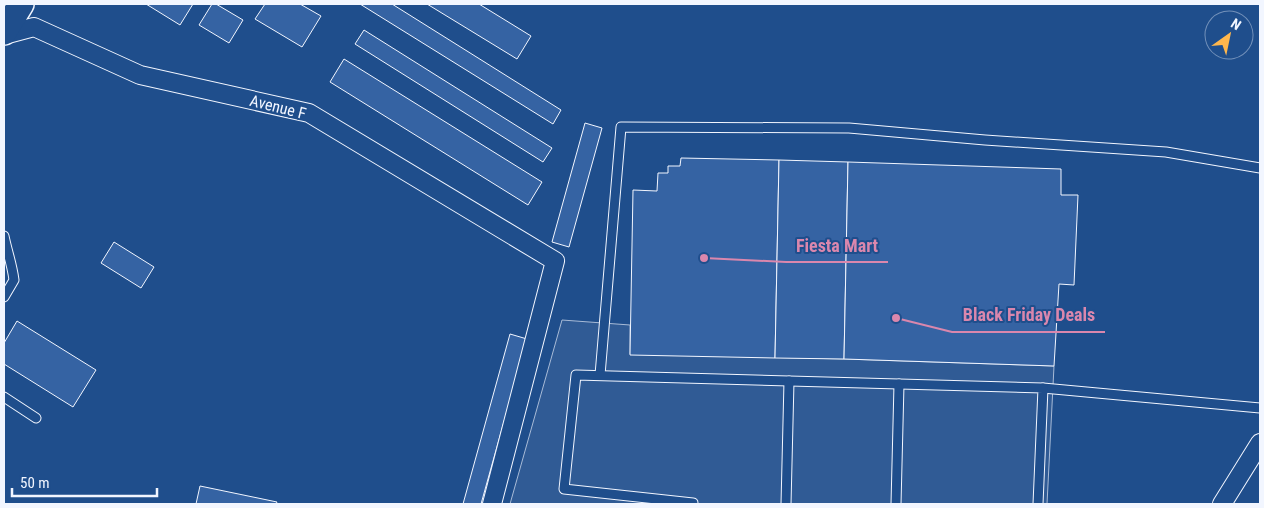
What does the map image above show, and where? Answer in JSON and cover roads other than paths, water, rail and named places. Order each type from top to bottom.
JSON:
[{"type":"street","points":[[4,34],[21,4]]},
{"type":"street","name":"Avenue F","points":[[4,34],[34,27],[140,74],[309,113],[555,261],[492,504]]},
{"type":"street","points":[[1222,504],[1260,443]]},
{"type":"lane","points":[[600,375],[620,127],[849,128],[985,140],[1166,152],[1260,168]]},
{"type":"lane","points":[[4,236],[14,280],[4,297]]},
{"type":"lane","points":[[693,504],[564,489],[576,375],[1043,388],[1260,408]]},
{"type":"lane","points":[[786,504],[789,381]]},
{"type":"lane","points":[[896,504],[898,384]]},
{"type":"lane","points":[[1038,504],[1043,388]]},
{"type":"lane","points":[[4,396],[36,418]]},
{"type":"place","name":"Fiesta Mart","points":[[704,258]]},
{"type":"place","name":"Black Friday Deals","points":[[896,318]]}]
